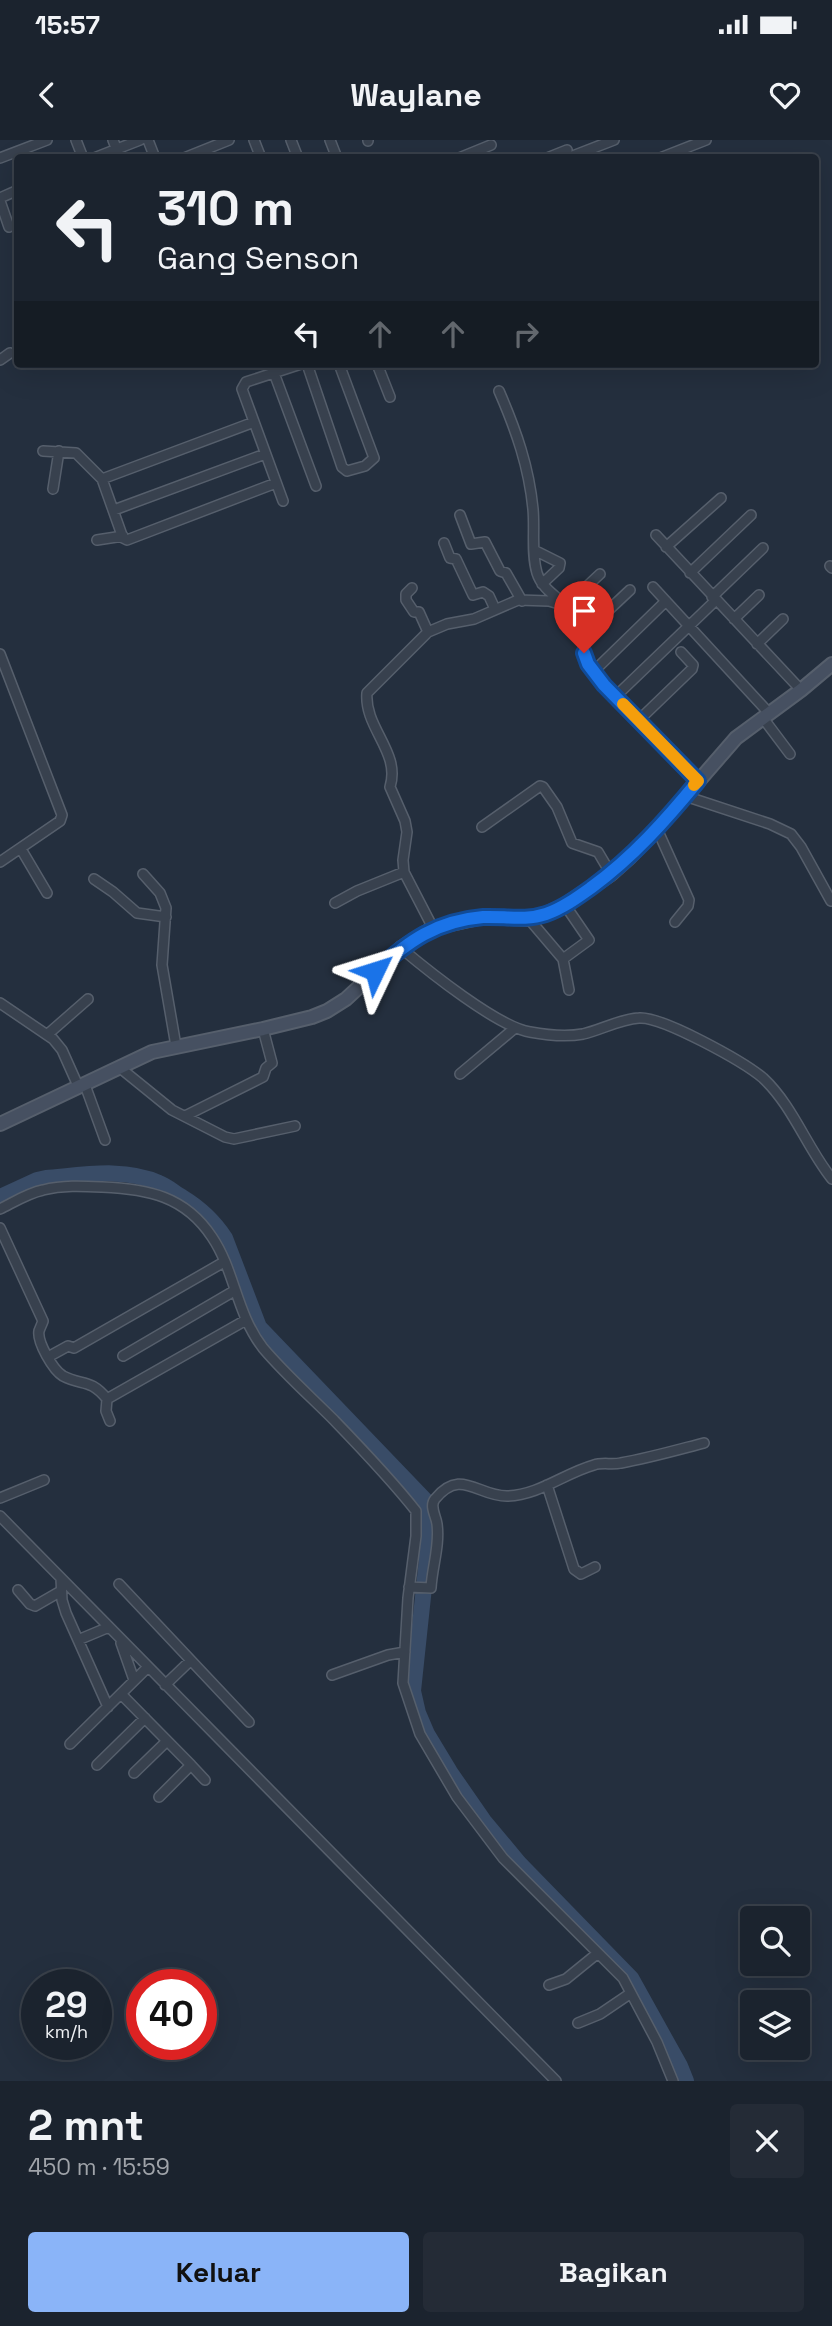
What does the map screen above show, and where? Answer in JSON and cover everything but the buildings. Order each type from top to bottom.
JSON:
[{"type":"street","points":[[0,158],[47,140]]},
{"type":"street","points":[[116,149],[140,140]]},
{"type":"street","points":[[199,154],[229,140]]},
{"type":"street","points":[[572,154],[614,140]]},
{"type":"street","points":[[668,154],[692,142],[706,140]]},
{"type":"street","points":[[468,154],[493,142]]},
{"type":"street","points":[[0,200],[9,227]]},
{"type":"street","points":[[0,360],[10,353]]},
{"type":"street","points":[[283,501],[243,387],[246,382],[289,368]]},
{"type":"street","points":[[308,368],[342,467],[347,471],[365,466],[374,458],[340,368]]},
{"type":"street","points":[[379,368],[390,397]]},
{"type":"street","points":[[274,373],[316,486]]},
{"type":"street","points":[[499,391],[519,437],[526,464],[533,511],[537,573],[542,584],[576,617],[584,653],[593,672],[698,781]]},
{"type":"street","points":[[102,479],[254,422]]},
{"type":"street","points":[[43,451],[76,453],[102,479],[122,536],[129,540],[276,483]]},
{"type":"street","points":[[52,489],[59,451]]},
{"type":"street","points":[[114,510],[265,454]]},
{"type":"street","points":[[666,547],[721,498]]},
{"type":"street","points":[[460,515],[471,544],[485,542],[500,571],[506,573],[522,601]]},
{"type":"street","points":[[690,573],[751,515]]},
{"type":"street","points":[[656,535],[801,690]]},
{"type":"street","points":[[97,540],[122,536]]},
{"type":"street","points":[[443,543],[450,558],[456,559],[460,564],[473,595],[483,592],[489,596],[495,609]]},
{"type":"street","points":[[616,696],[689,626],[762,548]]},
{"type":"street","points":[[534,550],[560,563],[559,568],[542,584]]},
{"type":"street","points":[[566,606],[600,574]]},
{"type":"street","points":[[653,587],[766,715],[790,754]]},
{"type":"street","points":[[412,588],[406,594],[405,600],[414,612],[419,612],[428,632]]},
{"type":"street","points":[[582,635],[630,590]]},
{"type":"street","points":[[734,619],[759,595]]},
{"type":"street","points":[[433,928],[404,872],[407,832],[405,821],[390,787],[394,775],[387,752],[369,716],[366,705],[368,693],[428,632],[447,624],[474,618],[518,600],[549,601],[566,606]]},
{"type":"street","points":[[593,672],[666,601]]},
{"type":"street","points":[[757,644],[783,619]]},
{"type":"street","points":[[639,720],[692,669],[693,665],[681,652]]},
{"type":"street","points":[[0,654],[62,815],[60,821],[0,862]]},
{"type":"street","points":[[0,1124],[152,1052],[263,1029],[327,1011],[346,999],[401,948],[433,928],[483,917],[529,919],[548,914],[565,905],[611,874],[657,829],[736,738],[832,664]]},
{"type":"street","points":[[482,827],[540,786],[543,787],[557,807],[572,843],[597,852],[611,874]]},
{"type":"street","points":[[685,796],[770,824],[791,834],[831,901]]},
{"type":"street","points":[[657,829],[689,900],[688,906],[675,922]]},
{"type":"street","points":[[21,849],[47,893]]},
{"type":"street","points":[[335,903],[404,872]]},
{"type":"street","points":[[143,874],[164,899],[166,917],[162,965],[176,1046]]},
{"type":"street","points":[[94,879],[137,913],[166,917]]},
{"type":"street","points":[[563,960],[589,940],[565,905]]},
{"type":"street","points":[[529,919],[563,960],[569,990]]},
{"type":"street","points":[[401,948],[466,997],[515,1028],[529,1032],[581,1035],[638,1018],[652,1019],[721,1053],[762,1078],[794,1118],[832,1179]]},
{"type":"street","points":[[48,1034],[88,999]]},
{"type":"street","points":[[0,1003],[48,1034],[62,1050],[105,1140]]},
{"type":"street","points":[[460,1074],[515,1028]]},
{"type":"street","points":[[185,1116],[263,1077],[266,1068],[272,1063],[263,1029]]},
{"type":"street","points":[[119,1067],[156,1099],[214,1133],[234,1139],[295,1126]]},
{"type":"street","points":[[0,1209],[26,1196],[60,1187],[144,1190],[164,1196],[193,1214],[212,1237],[253,1333],[276,1362],[335,1421],[416,1511],[413,1587],[403,1683],[420,1734],[440,1773],[503,1858],[623,1978],[657,2042],[673,2081]]},
{"type":"street","points":[[0,1228],[43,1321],[39,1333],[48,1357],[59,1373],[98,1387],[107,1399],[106,1410],[110,1421]]},
{"type":"street","points":[[48,1357],[68,1346],[74,1348],[224,1262]]},
{"type":"street","points":[[123,1356],[234,1291]]},
{"type":"street","points":[[107,1399],[246,1320]]},
{"type":"street","points":[[413,1587],[430,1589],[437,1547],[433,1501],[457,1484],[463,1483],[490,1493],[509,1496],[547,1485],[596,1464],[618,1464],[704,1443]]},
{"type":"street","points":[[0,1498],[44,1480]]},
{"type":"street","points":[[547,1485],[574,1569],[582,1574],[595,1567]]},
{"type":"street","points":[[0,1516],[556,2081]]},
{"type":"street","points":[[61,1578],[66,1613],[108,1707]]},
{"type":"street","points":[[120,1584],[249,1722]]},
{"type":"street","points":[[18,1590],[35,1606],[61,1591]]},
{"type":"street","points":[[78,1640],[109,1627]]},
{"type":"street","points":[[119,1638],[134,1681]]},
{"type":"street","points":[[332,1675],[388,1655],[405,1652]]},
{"type":"street","points":[[165,1685],[190,1661]]},
{"type":"street","points":[[69,1744],[148,1667]]},
{"type":"street","points":[[121,1694],[205,1780]]},
{"type":"street","points":[[97,1765],[145,1718]]},
{"type":"street","points":[[134,1773],[167,1741]]},
{"type":"street","points":[[159,1797],[191,1765]]},
{"type":"street","points":[[549,1985],[566,1979],[598,1953]]},
{"type":"street","points":[[578,2022],[600,2014],[631,1993]]},
{"type":"waterway","points":[[0,1197],[46,1178],[103,1173],[132,1175],[162,1184],[189,1201],[221,1232],[259,1327],[426,1501],[427,1559],[413,1691],[427,1734],[484,1821],[519,1863],[631,1978],[686,2081]]},
{"type":"slow traffic","points":[[623,704],[698,781],[694,785]]},
{"type":"route","points":[[375,971],[401,948],[433,928],[483,917],[529,919],[548,914],[565,905],[611,874],[630,857],[698,781],[604,685],[593,672],[584,653]]}]
